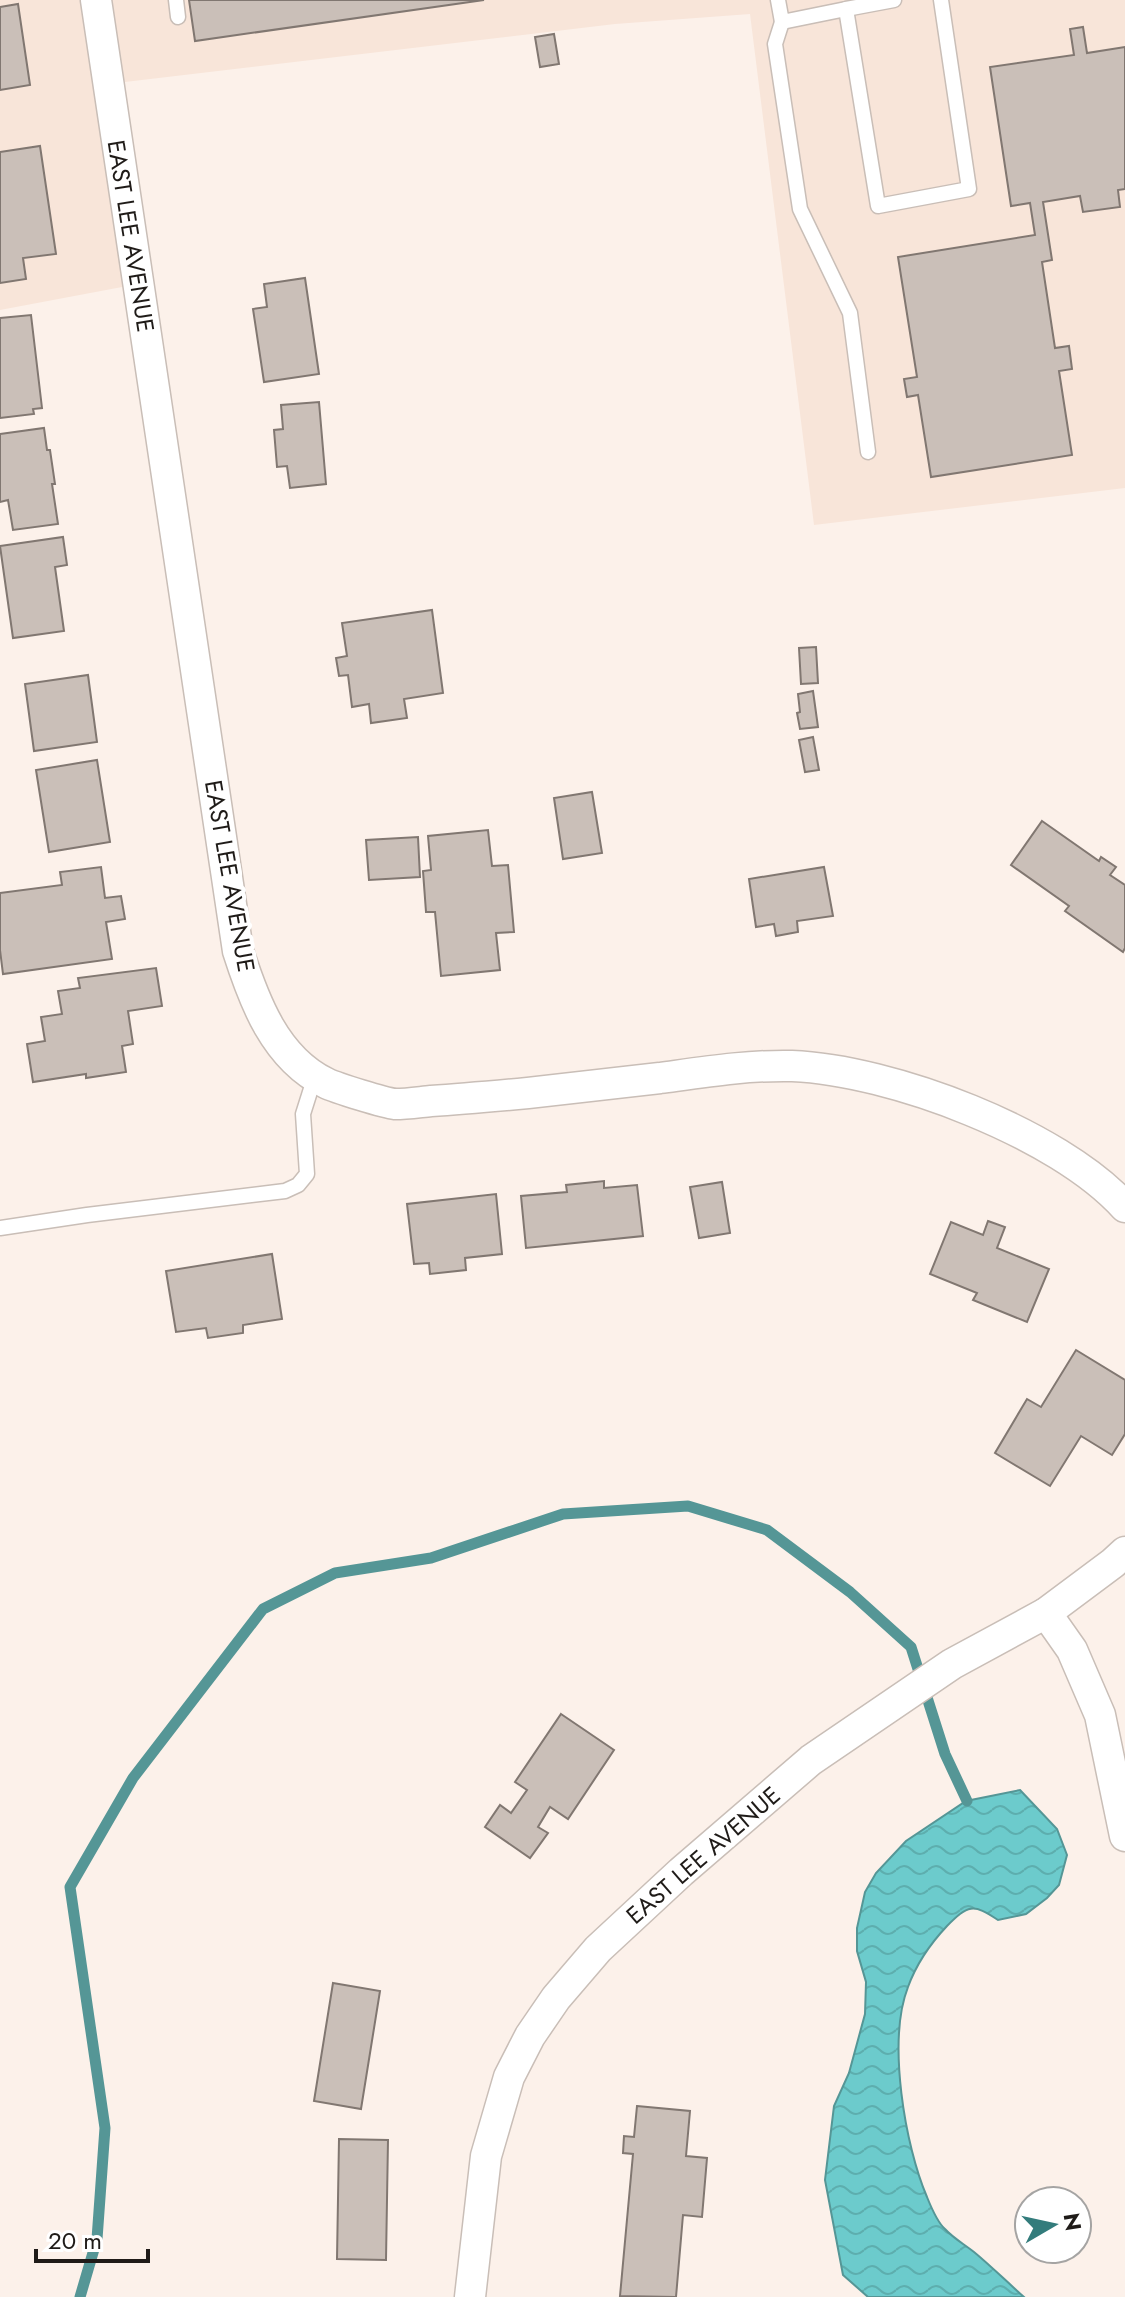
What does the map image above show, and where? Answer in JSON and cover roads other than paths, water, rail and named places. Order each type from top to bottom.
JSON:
[{"type":"street","name":"EAST LEE AVENUE","points":[[96,0],[238,951],[251,993],[269,1030],[298,1063],[326,1083],[393,1104],[480,1098],[743,1067],[795,1066],[869,1077],[997,1121],[1042,1144],[1089,1175],[1125,1207]]},
{"type":"street","name":"EAST LEE AVENUE","points":[[470,2297],[486,2156],[509,2077],[530,2036],[556,1998],[598,1949],[681,1872],[811,1760],[952,1664],[1046,1613],[1125,1552]]},
{"type":"street","points":[[1046,1613],[1072,1650],[1100,1715],[1125,1836]]},
{"type":"lane","points":[[176,0],[178,17]]},
{"type":"lane","points":[[778,0],[782,22],[775,44],[800,209],[850,313],[868,452]]},
{"type":"lane","points":[[782,22],[894,0]]},
{"type":"lane","points":[[846,9],[878,206],[969,189],[941,0]]},
{"type":"lane","points":[[0,1228],[285,1191],[298,1185],[307,1174],[303,1114],[315,1076]]},
{"type":"water","points":[[1020,1790],[1057,1829],[1067,1855],[1059,1885],[1026,1914],[998,1920],[976,1909],[966,1910],[941,1933],[908,1987],[902,2009],[899,2064],[912,2150],[934,2214],[948,2232],[1024,2297],[868,2297],[843,2275],[825,2180],[834,2106],[849,2073],[865,2014],[866,1982],[857,1951],[857,1928],[865,1892],[876,1873],[906,1841],[966,1801]]},
{"type":"waterway","points":[[80,2297],[97,2239],[105,2128],[70,1887],[133,1778],[263,1609],[335,1573],[431,1558],[563,1514],[688,1506],[767,1530],[850,1592],[911,1647],[945,1754],[967,1801]]}]
